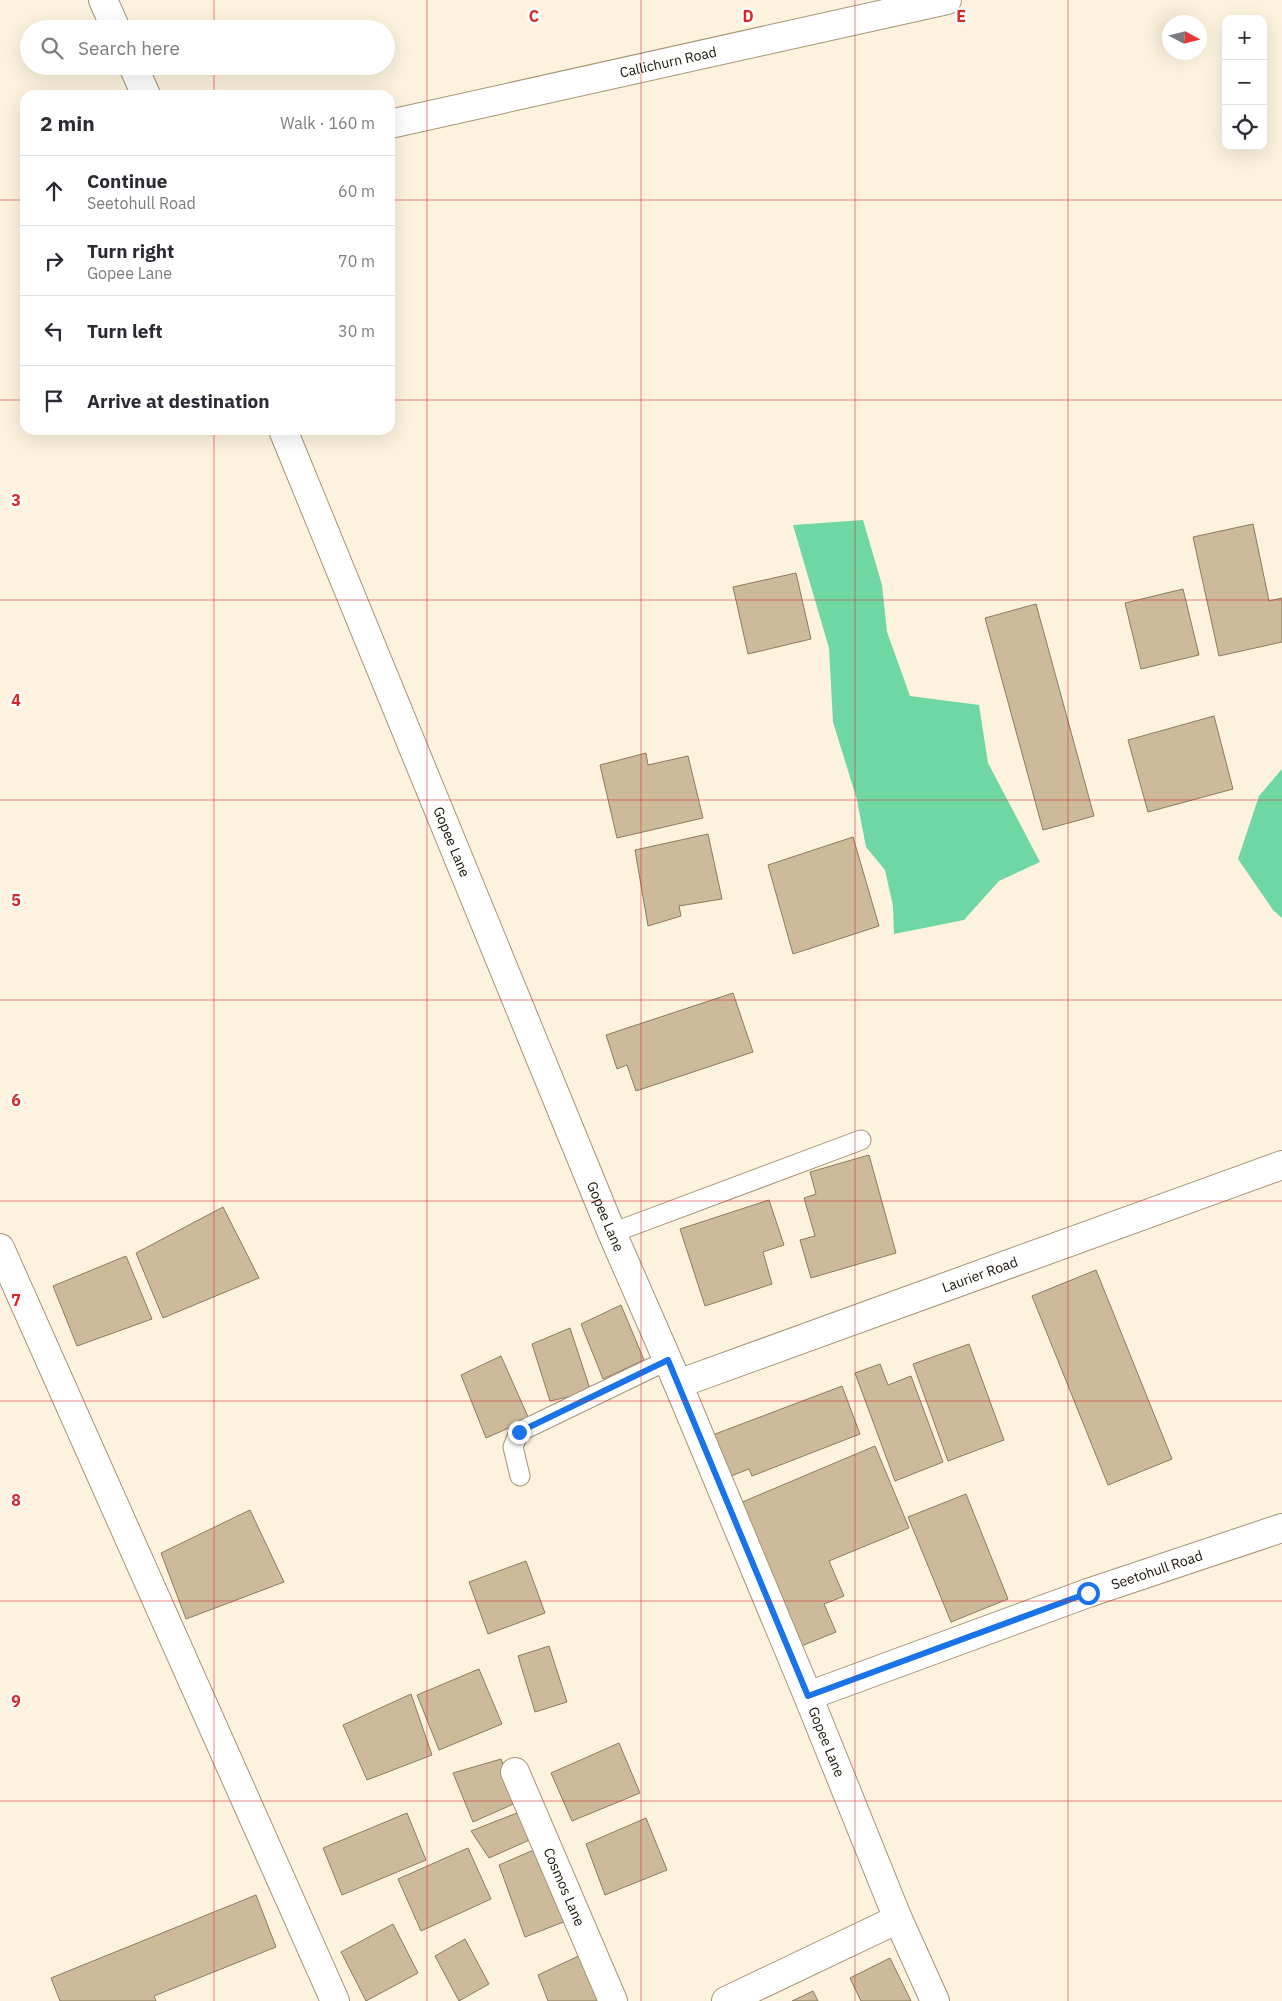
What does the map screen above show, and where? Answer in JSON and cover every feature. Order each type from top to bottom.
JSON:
[{"type":"street","points":[[103,0],[112,20]]},
{"type":"street","name":"Callichurn Road","points":[[395,123],[947,0]]},
{"type":"street","points":[[137,75],[144,90]]},
{"type":"street","name":"Gopee Lane","points":[[285,435],[612,1233],[673,1372],[808,1696],[898,1919],[936,2001]]},
{"type":"street","name":"Laurier Road","points":[[673,1372],[1282,1165]]},
{"type":"street","points":[[0,1248],[335,2001]]},
{"type":"street","name":"Seetohull Road","points":[[808,1696],[1088,1593],[1282,1528]]},
{"type":"street","name":"Cosmos Lane","points":[[515,1772],[613,2001]]},
{"type":"street","points":[[726,2001],[898,1919]]},
{"type":"lane","points":[[612,1233],[861,1140]]},
{"type":"lane","points":[[520,1476],[513,1447],[519,1432],[673,1372]]},
{"type":"green space","points":[[863,520],[882,585],[887,632],[910,696],[979,705],[988,763],[1040,862],[999,881],[964,920],[894,934],[893,906],[885,870],[866,847],[857,800],[833,722],[829,648],[793,525]]},
{"type":"green space","points":[[1282,769],[1282,918],[1273,910],[1238,859],[1259,796]]},
{"type":"building","points":[[1253,524],[1269,601],[1282,598],[1282,642],[1219,656],[1193,537]]},
{"type":"building","points":[[796,573],[811,639],[748,654],[733,587]]},
{"type":"building","points":[[1183,589],[1199,655],[1141,669],[1125,603]]},
{"type":"building","points":[[1036,604],[1094,816],[1043,830],[985,618]]},
{"type":"building","points":[[1214,716],[1233,789],[1148,812],[1128,740]]},
{"type":"building","points":[[646,753],[648,765],[688,756],[703,818],[617,838],[600,765]]},
{"type":"building","points":[[708,834],[722,899],[679,906],[681,916],[648,926],[635,850]]},
{"type":"building","points":[[853,837],[879,926],[793,954],[768,865]]},
{"type":"building","points":[[733,993],[753,1052],[636,1091],[627,1065],[617,1069],[606,1035]]},
{"type":"building","points":[[869,1155],[896,1253],[811,1278],[800,1240],[815,1236],[804,1198],[816,1194],[810,1172]]},
{"type":"building","points":[[769,1200],[784,1245],[763,1252],[772,1284],[705,1306],[680,1229]]},
{"type":"building","points":[[223,1207],[259,1278],[163,1318],[136,1253]]},
{"type":"building","points":[[126,1256],[152,1319],[77,1346],[53,1286]]},
{"type":"building","points":[[1096,1270],[1172,1459],[1108,1485],[1032,1296]]},
{"type":"building","points":[[621,1305],[644,1360],[603,1379],[581,1324]]},
{"type":"building","points":[[570,1328],[591,1392],[550,1401],[532,1344]]},
{"type":"building","points":[[969,1344],[1004,1440],[948,1461],[913,1364]]},
{"type":"building","points":[[501,1356],[529,1419],[486,1438],[461,1375]]},
{"type":"building","points":[[880,1364],[888,1385],[911,1376],[943,1462],[895,1481],[855,1373]]},
{"type":"building","points":[[842,1386],[860,1434],[752,1476],[749,1469],[726,1478],[710,1436]]},
{"type":"building","points":[[875,1446],[909,1528],[829,1561],[844,1596],[824,1604],[836,1632],[799,1647],[740,1503]]},
{"type":"building","points":[[966,1494],[1008,1599],[951,1622],[908,1517]]},
{"type":"building","points":[[250,1510],[284,1582],[186,1619],[161,1553]]},
{"type":"building","points":[[526,1561],[545,1613],[488,1634],[469,1582]]},
{"type":"building","points":[[549,1646],[567,1702],[535,1712],[518,1656]]},
{"type":"building","points":[[479,1669],[502,1724],[439,1750],[417,1695]]},
{"type":"building","points":[[411,1694],[432,1755],[367,1780],[343,1725]]},
{"type":"building","points":[[619,1743],[640,1793],[572,1821],[551,1773]]},
{"type":"building","points":[[501,1759],[518,1802],[473,1822],[453,1773]]},
{"type":"building","points":[[522,1811],[534,1838],[489,1858],[471,1831]]},
{"type":"building","points":[[407,1813],[426,1860],[342,1895],[323,1848]]},
{"type":"building","points":[[646,1818],[667,1870],[605,1895],[586,1844]]},
{"type":"building","points":[[468,1848],[491,1899],[421,1931],[398,1879]]},
{"type":"building","points":[[536,1849],[566,1921],[525,1937],[499,1865]]},
{"type":"building","points":[[256,1895],[276,1947],[154,1996],[156,2001],[60,2001],[51,1978]]},
{"type":"building","points":[[393,1924],[418,1973],[366,2001],[341,1952]]},
{"type":"building","points":[[465,1939],[489,1984],[459,2001],[435,1956]]},
{"type":"building","points":[[585,1953],[604,2001],[548,2001],[538,1975]]},
{"type":"building","points":[[890,1958],[911,2001],[861,2001],[850,1978]]},
{"type":"building","points":[[813,1991],[818,2001],[792,2001]]},
{"type":"route","points":[[519,1432],[668,1360],[808,1696],[1088,1593]]}]
